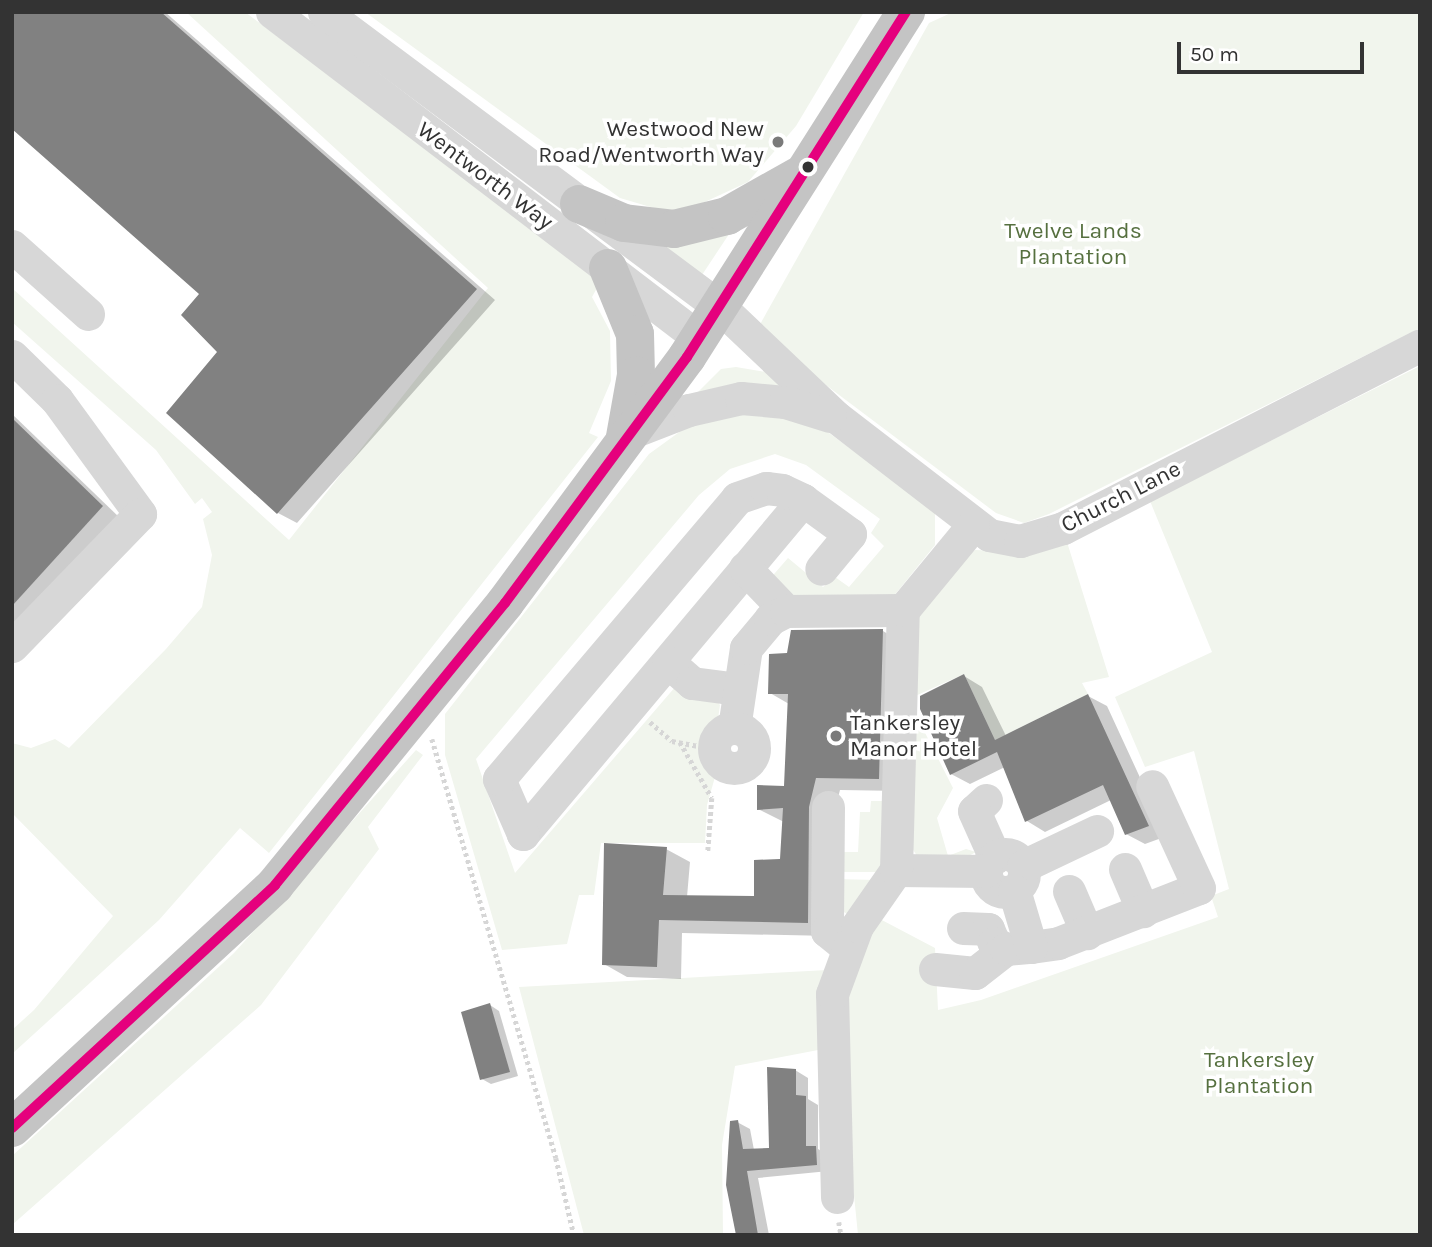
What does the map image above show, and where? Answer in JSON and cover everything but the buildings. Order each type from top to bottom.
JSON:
[{"type":"highway","points":[[12,1128],[275,885],[419,709],[629,438],[709,323],[906,12]]},
{"type":"highway","points":[[579,204],[624,223],[674,229],[727,216],[805,172]]},
{"type":"highway","points":[[608,268],[625,304],[637,357],[629,438]]},
{"type":"street","name":"Wentworth Way","points":[[272,12],[608,268],[709,323]]},
{"type":"street","name":"Wentworth Way","points":[[324,12],[579,204],[709,323]]},
{"type":"street","points":[[12,246],[88,314]]},
{"type":"street","name":"Church Lane","points":[[709,323],[836,417],[973,526],[989,535],[1020,541],[1063,528],[1420,345]]},
{"type":"street","points":[[12,356],[57,400],[140,514],[12,646]]},
{"type":"street","name":"Church Lane","points":[[629,438],[689,410],[741,398],[785,402],[836,417]]},
{"type":"street","points":[[803,500],[523,834],[499,779],[737,498],[766,488],[803,500],[850,534],[821,569]]},
{"type":"street","points":[[837,1197],[829,1041],[831,994],[847,947],[896,870],[903,610],[973,526]]},
{"type":"street","points":[[745,568],[786,611]]},
{"type":"street","points":[[724,738],[746,648],[770,619],[786,611],[903,610]]},
{"type":"street","points":[[668,662],[692,683],[737,689]]},
{"type":"street","points":[[963,928],[988,929],[994,943],[1019,948],[1058,943],[1199,888],[1152,786]]},
{"type":"street","points":[[986,800],[974,811],[1005,871],[1019,948]]},
{"type":"street","points":[[828,807],[827,930],[847,947]]},
{"type":"street","points":[[896,870],[1005,871],[1097,831]]},
{"type":"street","points":[[1125,869],[1143,911]]},
{"type":"street","points":[[1069,891],[1087,933]]},
{"type":"street","points":[[935,969],[975,973],[1019,948]]},
{"type":"path","points":[[630,706],[672,741],[724,738]]},
{"type":"path","points":[[419,709],[441,758],[574,1235]]},
{"type":"path","points":[[680,742],[712,798],[708,851]]},
{"type":"green space","points":[[186,12],[245,12],[533,229],[608,268],[592,297],[610,331],[611,381],[589,433],[598,437],[269,853],[240,828],[159,920],[12,1054],[12,1030],[34,1010],[113,916],[12,813],[12,743],[31,748],[55,739],[69,748],[166,649],[202,607],[212,555],[203,519],[212,512],[202,498],[195,504],[156,450],[12,322],[12,288],[289,540],[488,288]]},
{"type":"green space","points":[[365,12],[864,12],[796,126],[748,182],[694,207],[664,211],[620,198]]},
{"type":"green space","name":"Twelve Lands Plantation","points":[[953,12],[1420,12],[1420,328],[1049,514],[1024,523],[996,513],[782,352],[758,328],[929,23]]},
{"type":"green space","points":[[739,219],[702,275],[651,236]]},
{"type":"green space","name":"Tankersley Plantation","points":[[1420,366],[1420,1235],[858,1235],[839,1046],[735,1066],[722,1145],[723,1235],[584,1235],[519,987],[846,969],[878,918],[935,948],[938,1010],[981,1000],[1218,917],[1211,896],[1229,889],[1194,751],[1145,767],[1115,697],[1212,652],[1150,501]]},
{"type":"green space","points":[[736,367],[778,374],[802,392],[698,392],[721,369]]},
{"type":"green space","points":[[724,413],[806,420],[829,433],[935,510],[935,545],[893,597],[793,601],[768,581],[788,558],[823,587],[835,577],[849,587],[884,546],[871,533],[880,519],[806,465],[775,454],[730,469],[699,495],[476,759],[515,873],[676,686],[714,697],[720,705],[718,719],[704,735],[707,762],[715,777],[707,805],[705,843],[601,843],[594,895],[579,895],[567,944],[502,950],[445,755],[445,714],[649,454],[689,425]]},
{"type":"green space","points":[[1067,542],[1109,677],[1082,683],[1088,694],[995,740],[964,674],[913,697],[915,620],[956,561],[975,550],[1032,552]]},
{"type":"green space","points":[[912,707],[953,788],[937,818],[948,856],[966,849],[976,852],[959,861],[917,856],[907,840]]},
{"type":"green space","points":[[416,750],[423,755],[368,827],[379,849],[261,1005],[12,1225],[12,1156],[234,953]]},
{"type":"green space","points":[[871,801],[887,801],[881,872],[834,872],[834,852],[858,852],[860,812],[870,812]]},
{"type":"green space","points":[[834,879],[877,880],[847,914],[838,908]]},
{"type":"transit line","points":[[12,1128],[275,885],[505,603],[687,357],[906,12]]},
{"type":"place","name":"Westwood New Road/Wentworth Way","points":[[778,142]]},
{"type":"place","name":"Tankersley Manor Hotel","points":[[836,736]]}]
